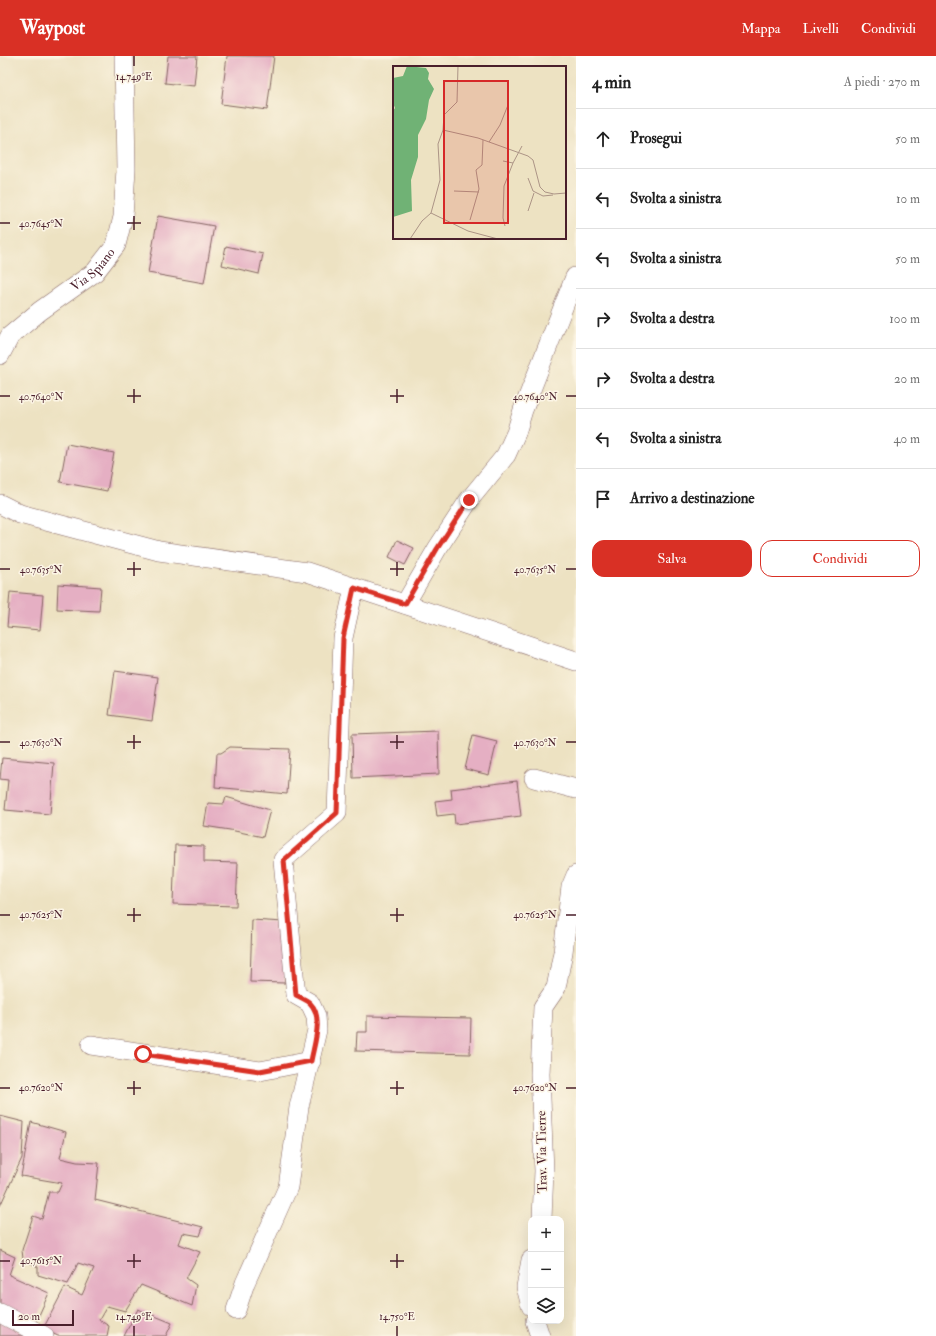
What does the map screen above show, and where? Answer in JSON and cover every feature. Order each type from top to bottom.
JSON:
[{"type":"street","name":"Via Spiano","points":[[0,355],[10,336],[40,311],[95,272],[116,245],[123,217],[126,169],[124,56]]},
{"type":"street","points":[[405,604],[437,549],[469,500],[506,455],[516,433],[523,410],[575,277]]},
{"type":"street","points":[[0,504],[20,514],[158,551],[307,572],[576,661]]},
{"type":"street","points":[[236,1310],[245,1283],[288,1187],[300,1107],[317,1030],[316,1016],[310,1003],[296,995],[284,860],[337,813],[343,638],[354,588]]},
{"type":"street","points":[[534,778],[576,789]]},
{"type":"street","name":"Trav. Via Tierre","points":[[542,1216],[544,1171],[540,1074],[543,1007],[556,988],[563,952],[571,887],[576,875]]},
{"type":"street","points":[[91,1045],[260,1071],[311,1061]]},
{"type":"street","points":[[528,1277],[526,1288],[528,1295]]},
{"type":"street","points":[[0,1313],[44,1336]]},
{"type":"street","points":[[536,1324],[540,1336]]},
{"type":"building","points":[[168,56],[197,56],[194,86],[165,83]]},
{"type":"building","points":[[227,56],[274,56],[267,110],[221,104]]},
{"type":"building","points":[[158,216],[214,226],[204,283],[148,273]]},
{"type":"building","points":[[226,246],[263,254],[259,274],[222,265]]},
{"type":"building","points":[[67,444],[114,453],[107,491],[60,482]]},
{"type":"building","points":[[397,540],[414,548],[405,565],[389,557]]},
{"type":"building","points":[[58,584],[101,587],[99,611],[57,609]]},
{"type":"building","points":[[10,592],[43,595],[40,630],[7,627]]},
{"type":"building","points":[[115,671],[158,677],[152,721],[109,715]]},
{"type":"building","points":[[438,731],[439,774],[353,778],[352,734]]},
{"type":"building","points":[[473,735],[497,741],[489,775],[465,769]]},
{"type":"building","points":[[230,747],[290,749],[287,794],[215,787],[217,753],[221,753]]},
{"type":"building","points":[[2,758],[54,763],[50,814],[5,810],[8,780],[0,779]]},
{"type":"building","points":[[517,781],[521,816],[455,824],[454,814],[437,816],[435,801],[452,799],[451,789]]},
{"type":"building","points":[[226,797],[270,810],[263,837],[204,826],[208,803],[224,804]]},
{"type":"building","points":[[175,845],[204,846],[204,862],[238,863],[236,906],[173,904]]},
{"type":"building","points":[[252,920],[283,922],[285,983],[250,982]]},
{"type":"building","points":[[367,1016],[471,1018],[470,1054],[356,1051],[357,1032],[367,1032]]},
{"type":"building","points":[[0,1116],[24,1122],[22,1158],[0,1206]]},
{"type":"building","points":[[31,1122],[66,1132],[60,1158],[77,1162],[99,1163],[95,1200],[203,1227],[200,1236],[183,1233],[179,1244],[200,1252],[186,1278],[196,1285],[192,1306],[141,1285],[125,1311],[107,1306],[99,1320],[109,1326],[107,1336],[58,1336],[43,1329],[65,1287],[82,1295],[94,1268],[78,1263],[68,1284],[38,1275],[38,1267],[23,1259],[22,1250],[33,1216],[42,1219],[49,1192],[58,1192],[62,1183],[21,1176]]},
{"type":"building","points":[[0,1250],[15,1257],[9,1275],[49,1293],[35,1324],[0,1304]]},
{"type":"building","points":[[138,1309],[172,1323],[166,1336],[124,1336]]},
{"type":"building","points":[[0,1321],[29,1336],[0,1336]]},
{"type":"route","points":[[143,1054],[260,1071],[311,1061],[317,1030],[316,1016],[310,1003],[296,995],[284,860],[337,813],[343,638],[354,588],[405,604],[437,549],[469,500]]}]
